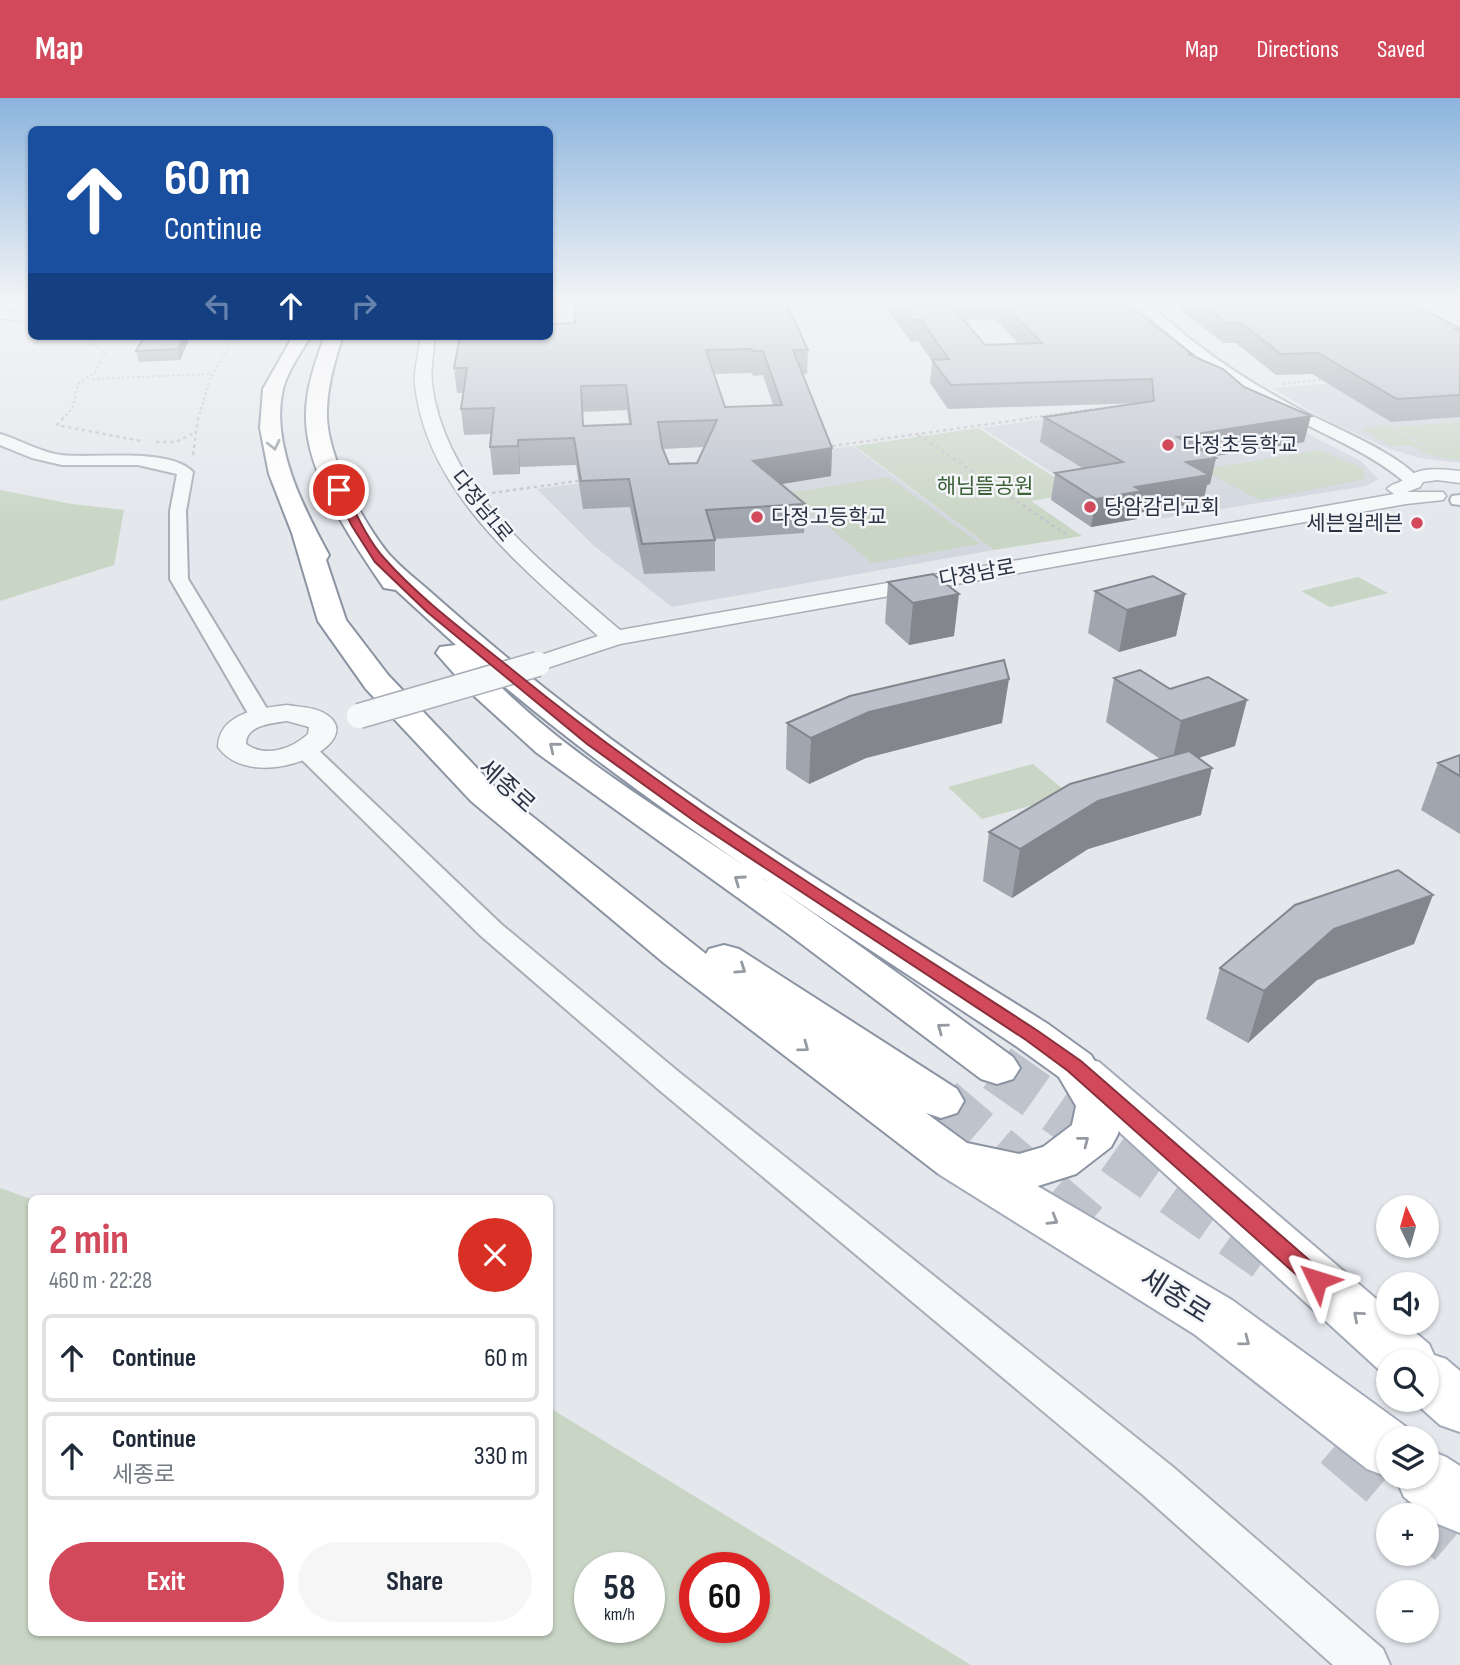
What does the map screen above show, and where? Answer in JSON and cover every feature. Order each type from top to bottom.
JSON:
[{"type":"main road","name":"세종로","points":[[281,373],[272,390],[271,434],[281,479],[304,534],[332,621],[377,682],[483,794],[679,954],[953,1159],[1213,1317],[1376,1439]]},
{"type":"main road","points":[[323,373],[319,387],[317,429],[330,472],[357,526],[405,599],[483,690],[596,780],[769,901],[998,1068]]},
{"type":"main road","name":"세종로","points":[[304,534],[348,611],[422,707],[531,808],[716,952],[940,1101]]},
{"type":"main road","points":[[379,559],[431,609],[592,741],[702,820],[1032,1035],[1074,1066],[1394,1349]]},
{"type":"main road","points":[[953,1159],[1018,1173],[1059,1161],[1094,1134],[1099,1105],[1074,1066]]},
{"type":"main road","points":[[1439,1388],[1460,1406]]},
{"type":"main road","points":[[1439,1487],[1460,1503]]},
{"type":"street","name":"다정남1로","points":[[423,373],[424,398],[433,431],[447,463],[504,536],[615,638]]},
{"type":"street","points":[[1229,373],[1249,388],[1396,466],[1425,492],[1459,500]]},
{"type":"street","points":[[0,439],[23,450],[62,460],[137,459],[164,462],[185,472],[178,511],[179,579],[261,717],[286,713],[301,713],[313,717],[314,737],[491,930],[679,1090],[1158,1481],[1367,1665]]},
{"type":"street","points":[[1357,445],[1457,476]]},
{"type":"street","points":[[1336,510],[1413,482],[1425,475],[1457,476]]},
{"type":"street","points":[[1336,510],[1406,498],[1436,496]]},
{"type":"street","name":"다정남로","points":[[261,717],[234,732],[230,740],[232,747],[248,757],[276,759],[359,716],[538,664],[615,638],[1336,510]]},
{"type":"path","points":[[91,379],[95,373]]},
{"type":"path","points":[[145,442],[57,425],[72,409],[78,384],[91,379],[210,374],[200,399],[190,470],[185,472]]},
{"type":"path","points":[[1249,388],[1330,379]]},
{"type":"path","points":[[822,447],[1145,402]]},
{"type":"path","points":[[155,442],[176,442],[194,433]]},
{"type":"path","points":[[916,434],[1071,538]]},
{"type":"path","points":[[485,494],[593,479]]},
{"type":"shaded area","points":[[1460,373],[1460,463],[1419,458],[1387,448],[1326,420],[1272,388]]},
{"type":"shaded area","name":"다정초등학교","points":[[1225,392],[1361,461],[1378,479],[1367,486],[1157,519],[1112,490],[1084,493],[982,428]]},
{"type":"shaded area","name":"다정고등학교","points":[[853,446],[994,550],[672,607],[593,545],[537,489]]},
{"type":"green space","points":[[1460,422],[1460,459],[1441,458],[1424,452],[1412,446],[1423,445],[1392,427]]},
{"type":"green space","points":[[1389,426],[1419,445],[1390,446],[1361,428]]},
{"type":"green space","name":"해님뜰공원","points":[[978,428],[1079,493],[1031,501],[1082,536],[994,550],[855,446]]},
{"type":"green space","points":[[1321,450],[1362,468],[1365,479],[1260,500],[1210,474],[1215,467]]},
{"type":"green space","points":[[888,477],[980,544],[872,563],[788,493]]},
{"type":"green space","points":[[0,490],[72,504],[124,510],[114,565],[0,601]]},
{"type":"green space","points":[[1358,577],[1388,593],[1330,607],[1301,591]]},
{"type":"green space","points":[[1033,764],[1070,795],[982,819],[948,787]]},
{"type":"green space","points":[[0,1188],[28,1198],[28,1636],[553,1636],[553,1410],[971,1665],[0,1665]]},
{"type":"building","points":[[466,373],[714,373],[725,407],[782,405],[771,373],[802,373],[832,448],[753,461],[805,504],[706,510],[715,540],[642,544],[629,479],[581,481],[574,438],[518,440],[518,446],[490,447],[494,408],[461,409]],"holes":[[[626,385],[631,424],[583,426],[581,386]],[[717,420],[697,463],[669,464],[662,447],[658,422]]]},
{"type":"building","points":[[942,373],[1228,373],[1244,387],[1311,416],[1177,437],[1216,458],[1186,462],[1209,475],[1135,487],[1142,491],[1096,499],[1055,473],[1123,462],[1044,417],[1154,401],[1152,379],[951,385]]},
{"type":"building","points":[[1353,373],[1460,373],[1460,395],[1397,399]]},
{"type":"building","points":[[933,574],[959,594],[913,603],[888,582]]},
{"type":"building","points":[[1153,576],[1185,594],[1127,610],[1095,591]]},
{"type":"building","points":[[1004,660],[1009,679],[869,712],[811,738],[787,723],[850,696]]},
{"type":"building","points":[[1140,670],[1170,689],[1208,677],[1247,700],[1181,721],[1114,678]]},
{"type":"building","points":[[1189,751],[1212,768],[1098,801],[1020,849],[989,832],[1070,784]]},
{"type":"building","points":[[1460,755],[1460,776],[1438,763]]},
{"type":"building","points":[[1398,870],[1433,895],[1334,929],[1264,991],[1220,968],[1295,905]]},
{"type":"tunnel","points":[[997,1068],[1266,1257]]},
{"type":"tunnel","points":[[941,1101],[1088,1227]]},
{"type":"tunnel","points":[[1340,1440],[1460,1542]]},
{"type":"place","name":"다정초등학교","points":[[1168,445]]},
{"type":"place","name":"당암감리교회","points":[[1090,507]]},
{"type":"place","name":"다정고등학교","points":[[757,517]]},
{"type":"place","name":"세븐일레븐","points":[[1417,523]]},
{"type":"route","points":[[339,490],[357,526],[379,559],[431,609],[488,657],[592,741],[702,820],[1032,1035],[1074,1066],[1317,1280]]}]
